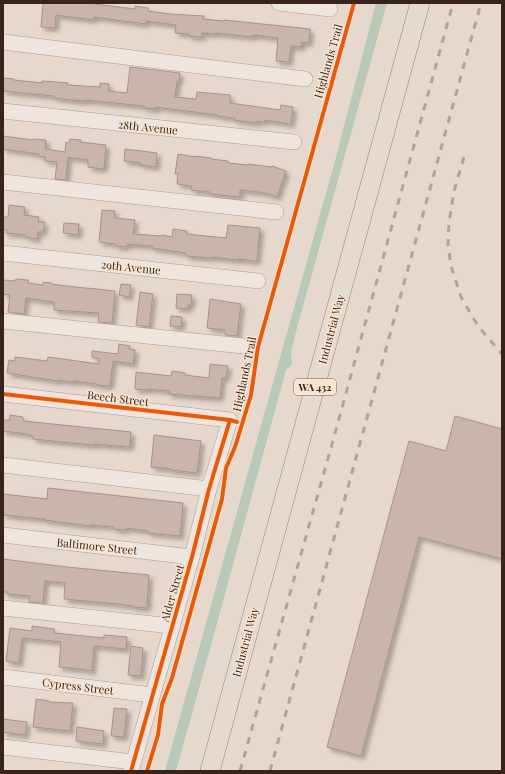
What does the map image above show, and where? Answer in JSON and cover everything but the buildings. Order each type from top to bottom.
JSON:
[{"type":"main road","name":"Industrial Way","points":[[210,771],[420,3]]},
{"type":"street","points":[[279,3],[330,9]]},
{"type":"street","points":[[3,42],[305,79]]},
{"type":"street","name":"28th Avenue","points":[[3,111],[294,142]]},
{"type":"street","points":[[3,182],[276,212]]},
{"type":"street","name":"29th Avenue","points":[[3,253],[258,281]]},
{"type":"street","points":[[3,320],[243,346]]},
{"type":"street","name":"Beech Street","points":[[3,394],[230,420]]},
{"type":"street","name":"Alder Street","points":[[132,767],[192,557],[209,489],[230,420]]},
{"type":"street","points":[[3,466],[209,489]]},
{"type":"street","name":"Baltimore Street","points":[[3,536],[192,557]]},
{"type":"street","points":[[3,608],[172,626]]},
{"type":"street","name":"Cypress Street","points":[[3,677],[152,695]]},
{"type":"street","points":[[3,747],[132,767]]},
{"type":"shaded area","points":[[376,3],[387,3],[297,328],[291,352],[292,364],[286,370],[176,771],[165,771],[335,161]]},
{"type":"railway","points":[[240,771],[334,437],[453,3]]},
{"type":"railway","points":[[270,771],[481,3]]},
{"type":"railway","points":[[464,157],[454,191],[449,223],[448,244],[451,266],[461,297],[478,326],[502,354]]},
{"type":"cycle path","name":"Highlands Trail","points":[[147,771],[158,735],[162,704],[172,678],[222,499],[226,468],[235,447],[251,395],[258,347],[354,3]]},
{"type":"cycle path","points":[[3,394],[237,422]]},
{"type":"cycle path","points":[[131,771],[192,557],[209,489],[230,420]]}]
